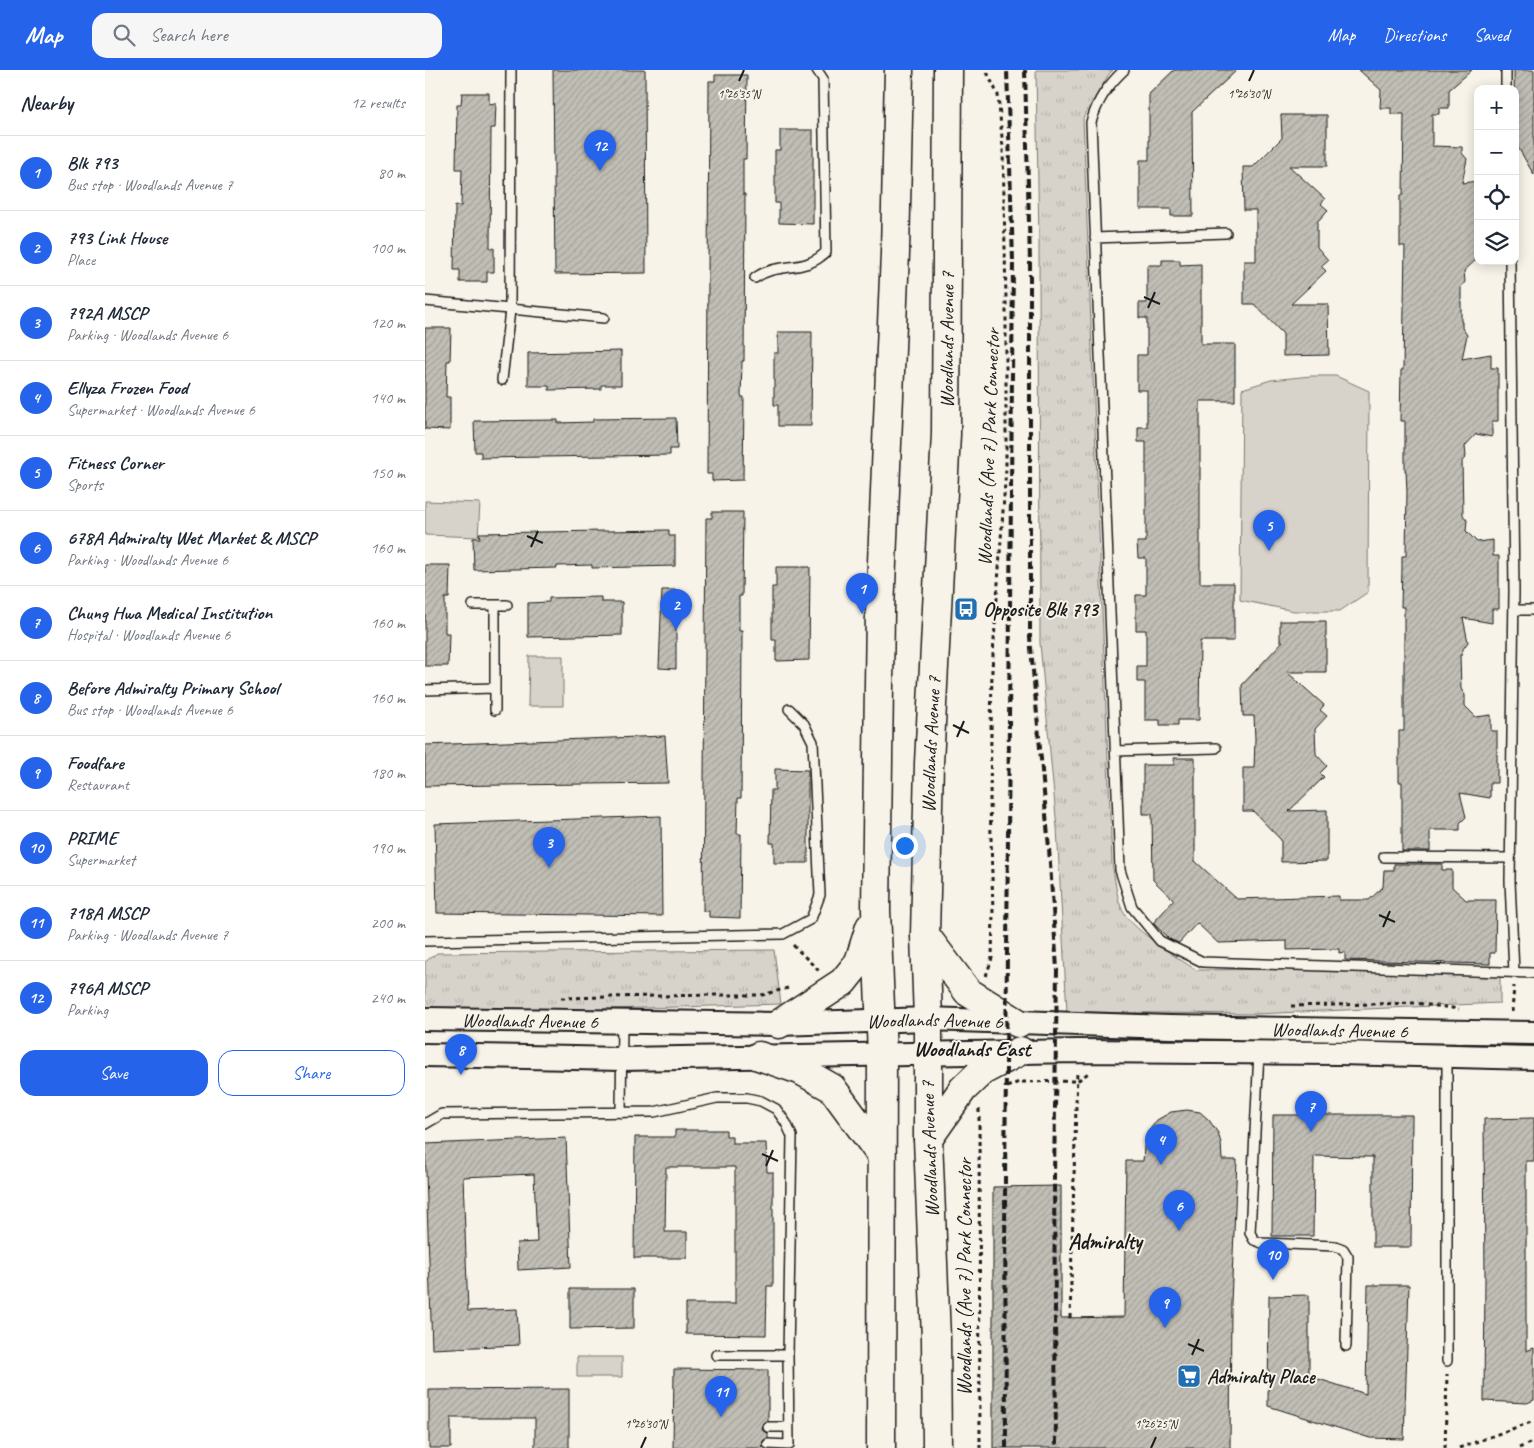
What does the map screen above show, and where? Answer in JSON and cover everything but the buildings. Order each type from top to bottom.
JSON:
[{"type":"main road","points":[[881,1448],[882,1055],[876,910],[880,610],[894,262],[899,70]]},
{"type":"main road","name":"Woodlands Avenue 7","points":[[937,1448],[936,1338],[928,1139],[925,935],[929,763],[947,434],[948,70]]},
{"type":"main road","points":[[779,1024],[843,982],[859,962],[876,910]]},
{"type":"main road","points":[[925,935],[968,992],[1018,1023]]},
{"type":"main road","points":[[928,1139],[963,1089],[982,1071],[1020,1051]]},
{"type":"main road","points":[[759,1056],[800,1070],[832,1088],[881,1155]]},
{"type":"street","name":"Woodlands Avenue 6","points":[[425,1019],[622,1020],[779,1024],[927,1019],[1018,1023],[1534,1033]]},
{"type":"street","name":"Woodlands Avenue 6","points":[[425,1056],[621,1059],[1077,1050],[1534,1058]]},
{"type":"lane","points":[[502,380],[510,310],[511,70]]},
{"type":"lane","points":[[755,278],[766,271],[812,264],[826,252],[823,79],[817,70]]},
{"type":"lane","points":[[1124,70],[1113,81],[1097,103],[1091,122],[1120,870],[1132,907],[1161,941],[1203,962],[1534,973]]},
{"type":"lane","points":[[1506,70],[1506,85]]},
{"type":"lane","points":[[1095,238],[1226,233]]},
{"type":"lane","points":[[1509,265],[1514,495],[1510,858],[1514,973]]},
{"type":"lane","points":[[425,301],[603,318]]},
{"type":"lane","points":[[473,605],[507,605]]},
{"type":"lane","points":[[495,605],[495,710]]},
{"type":"lane","points":[[1514,610],[1534,610]]},
{"type":"lane","points":[[425,690],[494,688]]},
{"type":"lane","points":[[425,941],[783,934],[811,919],[820,895],[813,742],[804,724],[789,709]]},
{"type":"lane","points":[[1115,751],[1216,748]]},
{"type":"lane","points":[[1384,857],[1510,858]]},
{"type":"lane","points":[[621,1113],[622,1020]]},
{"type":"lane","points":[[1259,1052],[1250,1234],[1254,1240],[1262,1244],[1335,1246],[1343,1249],[1348,1257],[1346,1346]]},
{"type":"lane","points":[[1447,1055],[1447,1361]]},
{"type":"lane","points":[[425,1124],[443,1114],[654,1112],[717,1098],[747,1098],[761,1101],[776,1109],[792,1136],[788,1355],[789,1445],[768,1444]]},
{"type":"lane","points":[[716,1355],[788,1355]]},
{"type":"lane","points":[[768,1427],[788,1427]]},
{"type":"path","name":"Woodlands (Ave 7) Park Connector","points":[[987,70],[998,95],[1003,148],[1006,300],[1006,468],[992,669],[990,799],[993,922],[992,958],[987,976],[992,984]]},
{"type":"path","points":[[783,934],[822,974]]},
{"type":"path","points":[[1510,1033],[1514,973]]},
{"type":"path","points":[[559,998],[708,994],[762,995],[795,985]]},
{"type":"path","points":[[1283,1006],[1415,1003],[1463,1010]]},
{"type":"path","points":[[1070,1318],[1077,1050]]},
{"type":"path","name":"Woodlands (Ave 7) Park Connector","points":[[979,1107],[980,1448]]},
{"type":"path","points":[[1445,1448],[1447,1361]]},
{"type":"path","points":[[1459,1448],[1469,1446],[1534,1421]]},
{"type":"path","points":[[1519,1448],[1534,1441]]},
{"type":"green space","points":[[1036,70],[1113,70],[1083,118],[1112,864],[1121,907],[1125,915],[1143,933],[1196,970],[1500,967],[1500,1003],[1256,1014],[1067,1012],[1057,828],[1040,643],[1039,241]]},
{"type":"green space","points":[[1311,376],[1336,376],[1369,391],[1368,592],[1340,611],[1294,611],[1240,600],[1242,389],[1271,380]]},
{"type":"green space","points":[[425,501],[480,503],[478,537],[425,535]]},
{"type":"green space","points":[[529,656],[563,656],[563,706],[528,706]]},
{"type":"green space","points":[[774,950],[781,1004],[435,1014],[425,1008],[425,962],[437,953]]},
{"type":"green space","points":[[577,1357],[622,1357],[622,1377],[577,1377]]},
{"type":"railway","points":[[1006,1448],[1005,1182],[1013,261],[1007,70]]},
{"type":"railway","points":[[1025,70],[1030,262],[1030,637],[1049,848],[1057,969],[1054,1177],[1056,1448]]},
{"type":"place","name":"796A MSCP","points":[[600,171]]},
{"type":"place","name":"Fitness Corner","points":[[1269,551]]},
{"type":"place","name":"Opposite Blk 793","points":[[966,609]]},
{"type":"place","name":"Blk 793","points":[[862,614]]},
{"type":"place","name":"793 Link House","points":[[676,630]]},
{"type":"place","name":"792A MSCP","points":[[549,868]]},
{"type":"place","name":"Before Admiralty Primary School","points":[[461,1075]]},
{"type":"place","name":"Chung Hwa Medical Institution","points":[[1311,1132]]},
{"type":"place","name":"Ellyza Frozen Food","points":[[1161,1165]]},
{"type":"place","name":"678A Admiralty Wet Market & MSCP","points":[[1179,1231]]},
{"type":"place","name":"PRIME","points":[[1273,1280]]},
{"type":"place","name":"Foodfare","points":[[1165,1328]]},
{"type":"place","name":"Admiralty Place","points":[[1189,1376]]},
{"type":"place","name":"718A MSCP","points":[[721,1417]]},
{"type":"district","name":"Woodlands East","points":[[972,1049]]},
{"type":"district","name":"Admiralty","points":[[1105,1241]]}]
